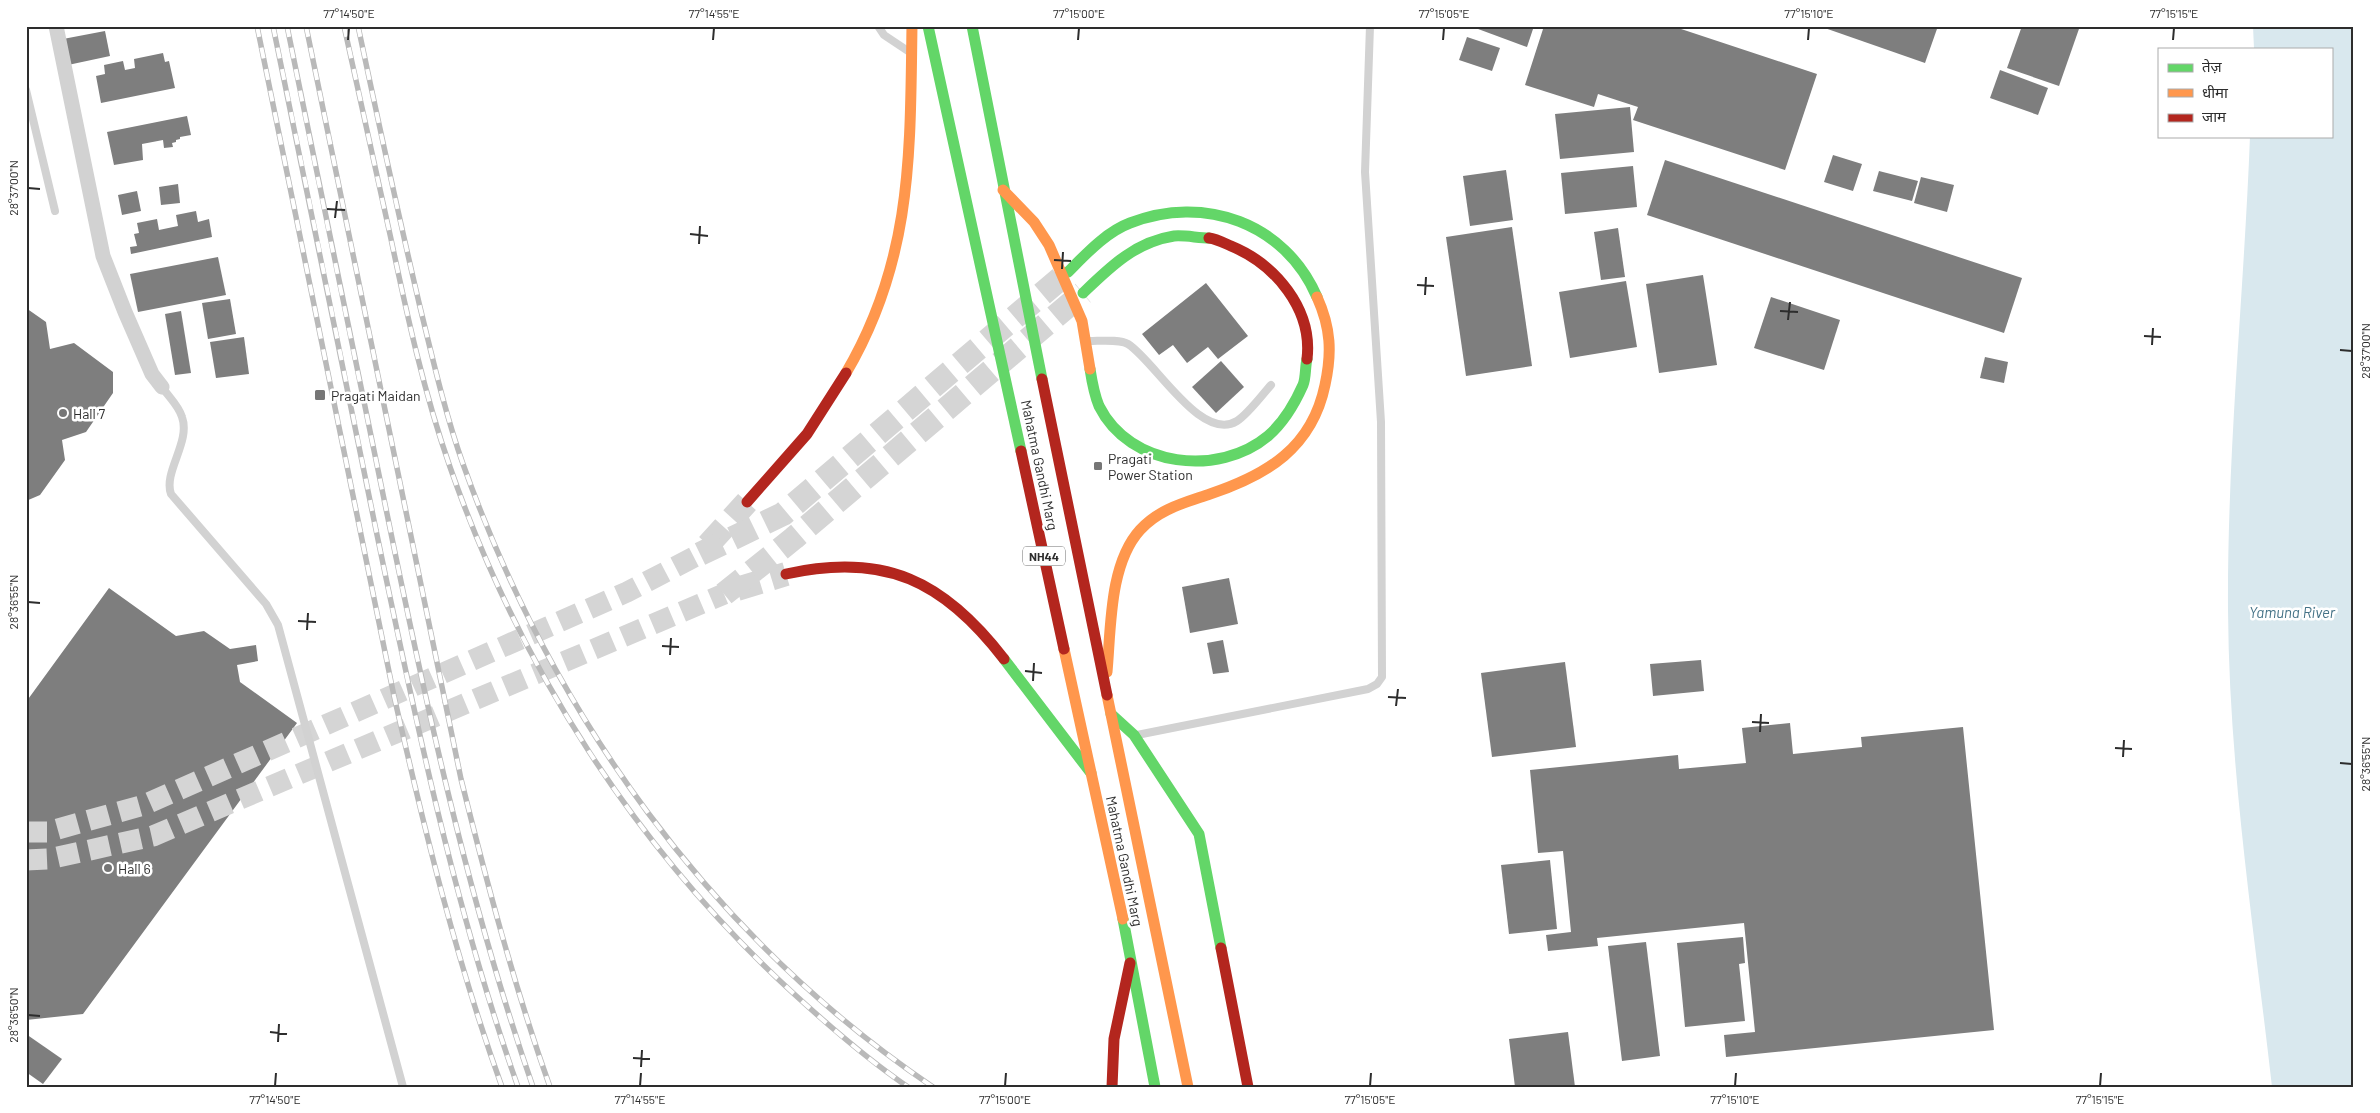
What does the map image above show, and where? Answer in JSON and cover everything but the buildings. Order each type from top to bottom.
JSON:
[{"type":"main road","points":[[747,502],[780,468],[821,417],[846,377],[874,317],[895,255],[907,190],[912,26]]},
{"type":"main road","name":"Mahatma Gandhi Marg","points":[[928,26],[1131,957],[1155,1087]]},
{"type":"main road","name":"Mahatma Gandhi Marg","points":[[972,26],[1003,190],[1188,1087]]},
{"type":"main road","points":[[1003,190],[1043,234],[1084,326],[1092,392],[1109,420],[1126,437],[1146,450],[1161,456],[1193,462],[1224,458],[1254,446],[1267,437],[1289,414],[1297,400],[1307,370],[1308,355],[1304,321],[1298,305],[1284,282],[1266,263],[1251,253],[1218,239],[1184,236],[1150,242],[1120,258],[1083,293]]},
{"type":"main road","points":[[1068,272],[1099,242],[1130,223],[1148,217],[1184,211],[1222,215],[1258,229],[1290,253],[1313,283],[1321,300],[1330,336],[1329,374],[1325,392],[1314,419],[1298,443],[1284,458],[1251,480],[1178,505],[1154,517],[1134,536],[1126,548],[1117,574],[1105,684]]},
{"type":"main road","points":[[786,574],[827,566],[869,567],[910,579],[945,598],[981,631],[1091,773]]},
{"type":"main road","points":[[1112,714],[1134,735],[1199,834],[1248,1087]]},
{"type":"main road","points":[[1112,1087],[1114,1039],[1131,957]]},
{"type":"street","points":[[56,26],[103,256],[148,365],[162,387]]},
{"type":"lane","points":[[878,26],[884,34],[912,54]]},
{"type":"lane","points":[[1134,735],[1368,688],[1377,684],[1382,677],[1381,422],[1365,172],[1370,26]]},
{"type":"lane","points":[[26,90],[55,211]]},
{"type":"lane","points":[[1086,340],[1127,343],[1162,377],[1195,414],[1216,425],[1236,422],[1271,385]]},
{"type":"lane","points":[[162,387],[182,415],[184,426],[182,441],[169,485],[171,494],[266,604],[278,625],[403,1087]]},
{"type":"water","name":"Yamuna River","points":[[2253,26],[2354,26],[2354,1087],[2272,1087],[2250,908],[2238,789],[2229,670],[2228,551],[2250,138],[2332,138],[2332,48],[2254,48]]},
{"type":"tunnel","points":[[700,554],[783,514],[1068,272]]},
{"type":"tunnel","points":[[724,594],[794,538],[1083,293]]},
{"type":"tunnel","points":[[708,545],[747,502]]},
{"type":"tunnel","points":[[26,832],[47,832],[144,805],[627,592],[700,554]]},
{"type":"tunnel","points":[[737,589],[786,574]]},
{"type":"tunnel","points":[[26,860],[49,859],[153,836],[724,594]]},
{"type":"railway","points":[[257,26],[405,745],[442,893],[470,991],[502,1087]]},
{"type":"railway","points":[[273,26],[421,741],[474,950],[518,1087]]},
{"type":"railway","points":[[287,26],[400,578],[449,798],[488,943],[533,1087]]},
{"type":"railway","points":[[306,26],[461,779],[502,934],[550,1087]]},
{"type":"railway","points":[[344,26],[410,325],[441,439],[478,541],[511,614],[548,684],[589,751],[634,816],[683,878],[736,937],[793,993],[849,1042],[908,1087]]},
{"type":"railway","points":[[358,26],[412,272],[451,425],[463,464],[500,556],[543,646],[592,731],[648,813],[710,890],[778,962],[853,1027],[933,1087]]},
{"type":"traffic: fast","points":[[928,26],[1021,451]]},
{"type":"traffic: fast","points":[[972,26],[1042,379]]},
{"type":"traffic: fast","points":[[1068,272],[1105,238],[1130,223],[1158,215],[1186,212],[1213,214],[1239,221],[1263,233],[1285,250],[1303,271],[1317,297]]},
{"type":"traffic: fast","points":[[1083,293],[1113,265],[1147,244],[1174,236],[1209,238]]},
{"type":"traffic: fast","points":[[1090,369],[1094,392],[1099,406],[1113,427],[1132,443],[1153,454],[1177,460],[1201,461],[1225,457],[1248,449],[1268,436],[1279,425],[1300,392],[1304,382],[1307,359]]},
{"type":"traffic: fast","points":[[1004,659],[1091,773]]},
{"type":"traffic: fast","points":[[1111,714],[1134,735],[1199,834],[1221,948]]},
{"type":"traffic: fast","points":[[1123,919],[1155,1087]]},
{"type":"traffic: slow","points":[[846,373],[868,331],[884,289],[896,247],[908,162],[912,26]]},
{"type":"traffic: slow","points":[[1003,190],[1034,222],[1049,245],[1082,321],[1090,369]]},
{"type":"traffic: slow","points":[[1107,672],[1113,598],[1117,579],[1122,560],[1140,530],[1155,517],[1172,507],[1231,486],[1268,468],[1284,456],[1310,426],[1319,407],[1329,362],[1328,330],[1317,297]]},
{"type":"traffic: slow","points":[[1064,649],[1123,919]]},
{"type":"traffic: slow","points":[[1107,695],[1188,1087]]},
{"type":"traffic: jam","points":[[1209,238],[1220,241],[1247,254],[1276,276],[1288,290],[1304,323],[1307,359]]},
{"type":"traffic: jam","points":[[747,502],[807,434],[846,373]]},
{"type":"traffic: jam","points":[[1042,379],[1107,695]]},
{"type":"traffic: jam","points":[[1021,451],[1064,649]]},
{"type":"traffic: jam","points":[[786,574],[821,568],[853,567],[883,571],[910,579],[935,592],[959,610],[1004,659]]},
{"type":"traffic: jam","points":[[1221,948],[1248,1087]]},
{"type":"traffic: jam","points":[[1112,1087],[1114,1039],[1130,963]]},
{"type":"place","name":"Pragati Maidan","points":[[320,395]]},
{"type":"place","name":"Hall 7","points":[[63,413]]},
{"type":"place","name":"Pragati Power Station","points":[[1098,466]]},
{"type":"place","name":"Hall 6","points":[[108,868]]}]
